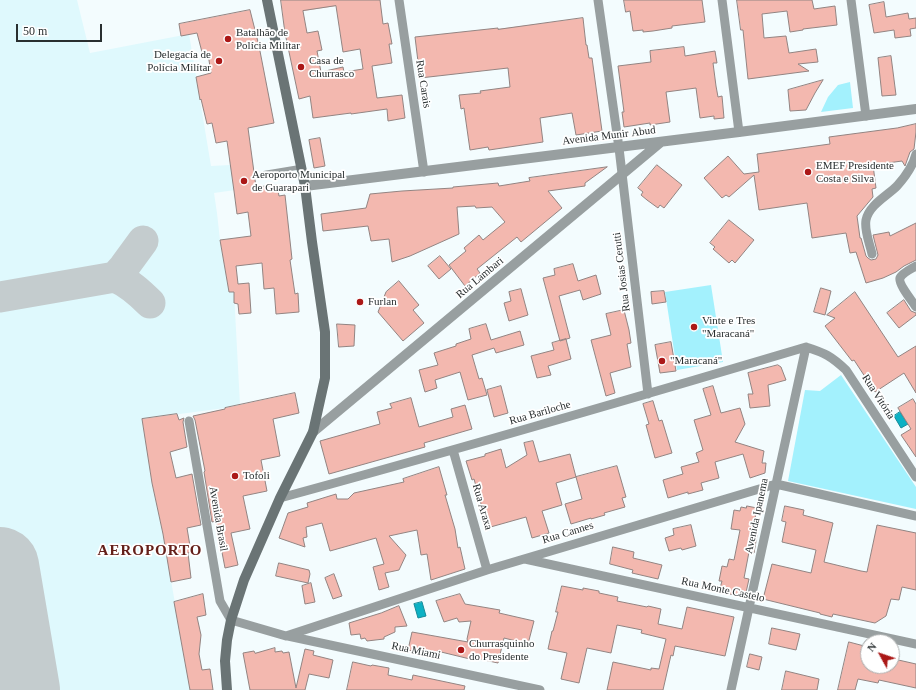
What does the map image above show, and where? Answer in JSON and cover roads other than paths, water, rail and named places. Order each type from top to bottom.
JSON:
[{"type":"main road","points":[[227,690],[225,661],[231,620],[244,580],[280,498],[313,432],[325,378],[325,332],[305,186],[267,0]]},
{"type":"street","name":"Rua Carais","points":[[398,0],[424,172]]},
{"type":"street","name":"Rua Josias Cerutti","points":[[598,0],[619,148],[648,394]]},
{"type":"street","points":[[722,0],[739,132]]},
{"type":"street","points":[[851,0],[866,116]]},
{"type":"street","name":"Avenida Munir Abud","points":[[305,186],[619,148],[916,109]]},
{"type":"street","name":"Rua Lambari","points":[[313,432],[661,142]]},
{"type":"street","points":[[872,254],[866,230],[866,221],[869,212],[897,185],[907,173],[916,154]]},
{"type":"street","points":[[916,266],[904,273],[900,278],[900,282],[916,307]]},
{"type":"street","name":"Rua Bariloche","points":[[280,498],[453,450],[806,347]]},
{"type":"street","name":"Rua Vitória","points":[[806,347],[824,352],[846,370],[916,476]]},
{"type":"street","name":"Avenida Ipanema","points":[[731,690],[806,347]]},
{"type":"street","name":"Avenida Brasil","points":[[189,421],[220,600],[231,620]]},
{"type":"street","name":"Rua Araxa","points":[[453,450],[487,570]]},
{"type":"street","name":"Rua Cannes","points":[[286,636],[487,570],[776,484],[916,516]]},
{"type":"street","name":"Rua Monte Castelo","points":[[524,559],[916,644]]},
{"type":"street","points":[[231,620],[286,636]]},
{"type":"street","name":"Rua Miami","points":[[286,636],[540,690]]},
{"type":"lane","points":[[264,173],[301,168]]},
{"type":"place","name":"Batalhão de Polícia Milítar","points":[[228,39]]},
{"type":"place","name":"Delegacía de Polícia Milítar","points":[[219,61]]},
{"type":"place","name":"Casa de Churrasco","points":[[301,67]]},
{"type":"place","name":"EMEF Presidente Costa e Silva","points":[[808,172]]},
{"type":"place","name":"Aeroporto Municipal de Guarapari","points":[[244,181]]},
{"type":"place","name":"Furlan","points":[[360,302]]},
{"type":"place","name":"Vinte e Tres \"Maracaná\"","points":[[694,327]]},
{"type":"place","name":"\"Maracaná\"","points":[[662,361]]},
{"type":"place","name":"Tofoli","points":[[235,476]]},
{"type":"place","name":"Churrasquinho do Presidente","points":[[461,650]]},
{"type":"district","name":"AEROPORTO","points":[[150,551]]}]
